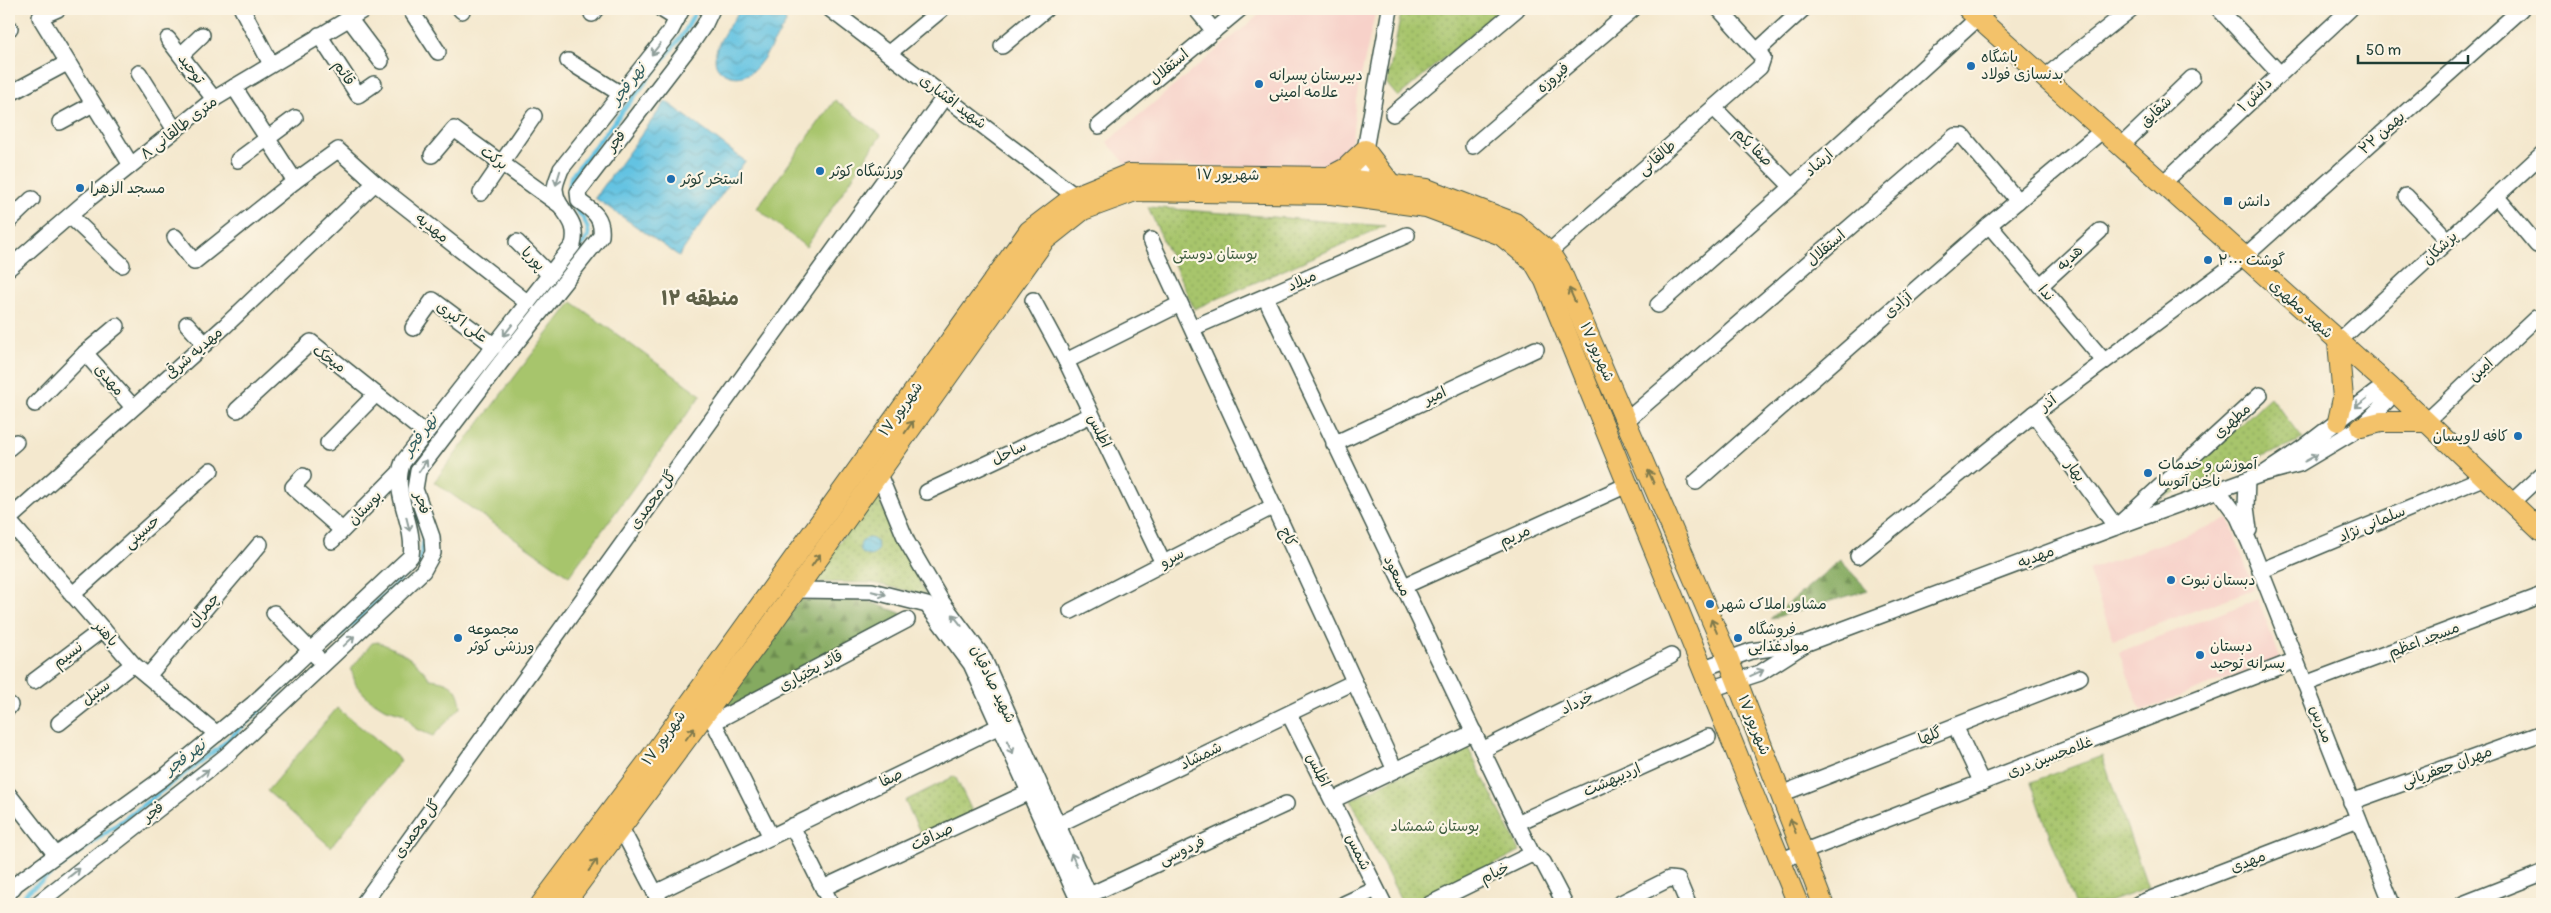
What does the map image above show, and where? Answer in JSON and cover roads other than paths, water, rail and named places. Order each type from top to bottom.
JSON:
[{"type":"main road","name":"شهید مطهری","points":[[1978,12],[2120,146],[2390,387],[2542,532]]},
{"type":"main road","points":[[1329,177],[1346,168],[1365,150],[1392,184]]},
{"type":"main road","name":"۱۷ شهریور","points":[[564,904],[613,823],[1029,231],[1129,174],[1329,177],[1358,189],[1426,207],[1501,235],[1534,262],[1545,281],[1782,860],[1798,904]]},
{"type":"main road","name":"۱۷ شهریور","points":[[541,904],[711,716],[795,590],[878,472],[1044,241],[1079,203],[1135,191],[1331,194],[1392,184],[1427,189],[1515,223],[1549,252],[1560,269],[1627,420],[1728,658],[1823,904]]},
{"type":"main road","points":[[2338,342],[2344,398],[2338,421]]},
{"type":"main road","points":[[2361,427],[2382,422],[2426,422]]},
{"type":"street","points":[[58,9],[40,17],[132,165]]},
{"type":"street","points":[[242,9],[272,64]]},
{"type":"street","name":"۸ متری طالقانی","points":[[9,268],[214,99],[364,9]]},
{"type":"street","points":[[410,9],[438,52]]},
{"type":"street","points":[[661,9],[680,14]]},
{"type":"street","name":"فجر","points":[[37,904],[226,756],[424,571],[433,554],[432,537],[415,489],[418,472],[501,362],[601,236],[602,225],[596,212],[579,201],[578,192],[690,46],[706,24],[712,9]]},
{"type":"street","name":"شهید افشاری","points":[[830,9],[945,96],[1079,203]]},
{"type":"street","points":[[889,53],[942,9]]},
{"type":"street","points":[[1002,46],[1046,9]]},
{"type":"street","points":[[1196,9],[1214,30]]},
{"type":"street","name":"استقلال","points":[[1099,126],[1240,9]]},
{"type":"street","points":[[1358,189],[1390,9]]},
{"type":"street","points":[[1393,114],[1517,9]]},
{"type":"street","name":"فیروزه","points":[[1473,146],[1633,9]]},
{"type":"street","points":[[1719,9],[1760,57]]},
{"type":"street","name":"طالقانی","points":[[1549,252],[1714,108],[1803,9]]},
{"type":"street","points":[[2045,77],[2131,9]]},
{"type":"street","points":[[2219,9],[2279,73]]},
{"type":"street","name":"دانش ۱","points":[[2162,184],[2279,73],[2350,9]]},
{"type":"street","name":"۲۲ بهمن","points":[[2244,257],[2521,9]]},
{"type":"street","name":"ارشاد","points":[[1658,305],[1792,187],[1978,12]]},
{"type":"street","name":"فجر","points":[[9,893],[16,884],[163,778],[217,734],[312,650],[411,556],[411,537],[398,484],[398,474],[403,462],[573,245],[576,233],[573,224],[561,206],[555,188],[561,169],[670,32],[680,14]]},
{"type":"street","points":[[348,17],[381,61]]},
{"type":"street","points":[[181,55],[202,35]]},
{"type":"street","name":"قائم","points":[[319,35],[358,95],[374,84]]},
{"type":"street","name":"توحید","points":[[168,39],[214,99]]},
{"type":"street","points":[[568,61],[621,94]]},
{"type":"street","points":[[9,94],[67,63]]},
{"type":"street","points":[[139,73],[176,130]]},
{"type":"street","name":"شقایق","points":[[2120,146],[2192,78]]},
{"type":"street","points":[[175,237],[194,262],[295,181],[234,87]]},
{"type":"street","name":"گل محمدی","points":[[363,904],[945,96]]},
{"type":"street","points":[[60,122],[93,104]]},
{"type":"street","name":"صفا یکم","points":[[1714,108],[1792,187]]},
{"type":"street","points":[[481,192],[534,116]]},
{"type":"street","points":[[238,160],[295,118]]},
{"type":"street","name":"برکت","points":[[432,155],[454,129],[561,206]]},
{"type":"street","name":"آزادی","points":[[1696,482],[1989,225],[2103,130]]},
{"type":"street","name":"استقلال","points":[[1627,420],[1955,136],[1963,136],[2018,201]]},
{"type":"street","name":"مهدیه","points":[[295,181],[338,150],[375,183],[528,303]]},
{"type":"street","name":"پزشکان","points":[[2338,342],[2541,157]]},
{"type":"street","name":"مهدیه شرقی","points":[[9,520],[205,344],[375,183]]},
{"type":"street","points":[[2406,196],[2448,240]]},
{"type":"street","points":[[2496,196],[2537,245],[2542,242]]},
{"type":"street","points":[[9,221],[32,200]]},
{"type":"street","points":[[70,216],[122,265]]},
{"type":"street","name":"ندا","points":[[1989,225],[2104,361]]},
{"type":"street","name":"هدیه","points":[[2040,286],[2100,230]]},
{"type":"street","name":"میلاد","points":[[1197,326],[1407,235]]},
{"type":"street","name":"کاج","points":[[1151,240],[1395,770]]},
{"type":"street","name":"پوریا","points":[[516,242],[550,275]]},
{"type":"street","name":"آذر","points":[[1858,556],[2034,414],[2244,257]]},
{"type":"street","name":"مسعود","points":[[1265,297],[1516,823],[1532,854],[1543,862],[1565,904]]},
{"type":"street","name":"علی اکبری","points":[[412,328],[434,300],[495,346]]},
{"type":"street","name":"اطلس","points":[[1033,300],[1066,361],[1163,563]]},
{"type":"street","points":[[1066,361],[1180,304]]},
{"type":"street","name":"امین","points":[[2426,422],[2536,318]]},
{"type":"street","points":[[187,324],[205,344]]},
{"type":"street","points":[[35,404],[85,353],[117,326]]},
{"type":"street","name":"میخک","points":[[237,410],[312,342],[426,434]]},
{"type":"street","name":"امیر","points":[[1334,444],[1536,349]]},
{"type":"street","name":"مهدی","points":[[85,353],[133,407]]},
{"type":"street","name":"مهدیه","points":[[2265,473],[2376,392],[2390,387]]},
{"type":"street","name":"مهدیه","points":[[1712,689],[1760,673],[1807,643],[2116,527],[2265,473],[2299,464],[2361,427],[2386,401],[2390,387]]},
{"type":"street","points":[[328,443],[376,394]]},
{"type":"street","name":"مطهری","points":[[2116,527],[2260,395]]},
{"type":"street","name":"ساحل","points":[[927,492],[1092,414]]},
{"type":"street","name":"بهار","points":[[2034,414],[2116,527]]},
{"type":"street","name":"حسینی","points":[[72,595],[211,470]]},
{"type":"street","name":"شهید صادقیان","points":[[878,472],[907,542],[942,602],[983,657],[1006,723],[1053,827],[1082,901]]},
{"type":"street","name":"بوستان","points":[[303,476],[293,487],[337,536],[398,474]]},
{"type":"street","points":[[2512,502],[2542,474]]},
{"type":"street","name":"سلمانی نژاد","points":[[2260,571],[2485,477]]},
{"type":"street","points":[[2247,480],[2246,507],[2250,544]]},
{"type":"street","name":"مریم","points":[[1402,587],[1627,485]]},
{"type":"street","points":[[2218,490],[2238,517],[2250,544]]},
{"type":"street","name":"سرو","points":[[1071,611],[1274,506]]},
{"type":"street","name":"باهنر","points":[[9,520],[133,664],[217,734]]},
{"type":"street","name":"چمران","points":[[148,676],[260,544]]},
{"type":"street","name":"مدرس","points":[[2250,544],[2392,904]]},
{"type":"street","name":"شهید صادقیان","points":[[795,590],[872,591],[927,605],[962,649],[1006,723]]},
{"type":"street","name":"مسجد اعظم","points":[[2305,684],[2542,595]]},
{"type":"street","points":[[274,614],[312,650],[324,665]]},
{"type":"street","name":"قائد بختیاری","points":[[711,716],[907,620]]},
{"type":"street","name":"نسیم","points":[[34,681],[102,629]]},
{"type":"street","name":"مهدیه","points":[[1704,668],[1751,651],[1807,643]]},
{"type":"street","name":"خرداد","points":[[1482,750],[1671,656]]},
{"type":"street","name":"غلامحسین دری","points":[[1782,860],[2296,660]]},
{"type":"street","name":"سنبل","points":[[59,722],[133,664]]},
{"type":"street","name":"گلها","points":[[1781,794],[2080,678]]},
{"type":"street","name":"شمشاد","points":[[1053,827],[1354,682]]},
{"type":"street","name":"اطلس","points":[[1290,714],[1333,800]]},
{"type":"street","points":[[711,716],[771,837]]},
{"type":"street","name":"صفا","points":[[658,899],[792,826],[1006,723]]},
{"type":"street","points":[[1955,726],[1982,783]]},
{"type":"street","points":[[1333,800],[1474,732]]},
{"type":"street","name":"مهران جعفریانی","points":[[2352,802],[2542,733]]},
{"type":"street","name":"اردیبهشت","points":[[1516,823],[1708,737]]},
{"type":"street","name":"صداقت","points":[[823,888],[1036,789]]},
{"type":"street","points":[[9,795],[56,855]]},
{"type":"street","name":"شمس","points":[[1333,800],[1384,904]]},
{"type":"street","name":"فردوسی","points":[[1082,901],[1286,804]]},
{"type":"street","name":"مهدی","points":[[2138,904],[2358,819]]},
{"type":"street","points":[[613,823],[658,899]]},
{"type":"street","points":[[792,826],[831,904]]},
{"type":"street","name":"خیام","points":[[1430,904],[1532,854]]},
{"type":"street","points":[[2462,904],[2542,874]]},
{"type":"street","points":[[1619,904],[1669,879],[1675,878],[1678,880],[1688,904]]},
{"type":"street","points":[[1344,904],[1376,889]]},
{"type":"water","points":[[741,9],[783,9],[786,23],[757,67],[745,75],[734,77],[721,71],[716,64],[715,55],[718,45]]},
{"type":"water","name":"استخر کوثر","points":[[666,101],[745,161],[679,256],[595,198]]},
{"type":"water","points":[[865,538],[873,538],[878,543],[876,554],[865,556],[860,551],[860,543]]},
{"type":"waterway","name":"نهر فجر","points":[[577,251],[589,236],[584,220],[572,204],[569,189],[571,177],[684,33],[697,9]]},
{"type":"waterway","name":"نهر فجر","points":[[503,348],[548,289]]},
{"type":"waterway","name":"نهر فجر","points":[[20,904],[27,892],[219,748],[419,562],[423,546],[423,535],[409,498],[409,477],[413,464],[464,398]]},
{"type":"place","name":"باشگاه بدنسازی فولاد","points":[[1971,66]]},
{"type":"place","name":"دبیرستان پسرانه علامه امینی","points":[[1259,84]]},
{"type":"place","name":"ورزشگاه کوثر","points":[[820,171]]},
{"type":"place","name":"استخر کوثر","points":[[671,179]]},
{"type":"place","name":"مسجد الزهرا","points":[[80,188]]},
{"type":"place","name":"دانش","points":[[2228,201]]},
{"type":"place","name":"گوشت ۲۰۰۰","points":[[2208,260]]},
{"type":"place","name":"کافه لاویسان","points":[[2518,436]]},
{"type":"place","name":"آموزش و خدمات ناخن آتوسا","points":[[2148,473]]},
{"type":"place","name":"دبستان نبوت","points":[[2171,580]]},
{"type":"place","name":"مشاور املاک شهر","points":[[1710,604]]},
{"type":"place","name":"مجموعه ورزشی کوثر","points":[[458,638]]},
{"type":"place","name":"فروشگاه موادغذایی","points":[[1738,638]]},
{"type":"place","name":"دبستان پسرانه توحید","points":[[2200,655]]},
{"type":"district","name":"منطقه ۱۲","points":[[700,298]]},
{"type":"park label","name":"بوستان دوستی","points":[[1215,254]]},
{"type":"park label","name":"بوستان شمشاد","points":[[1435,826]]}]
